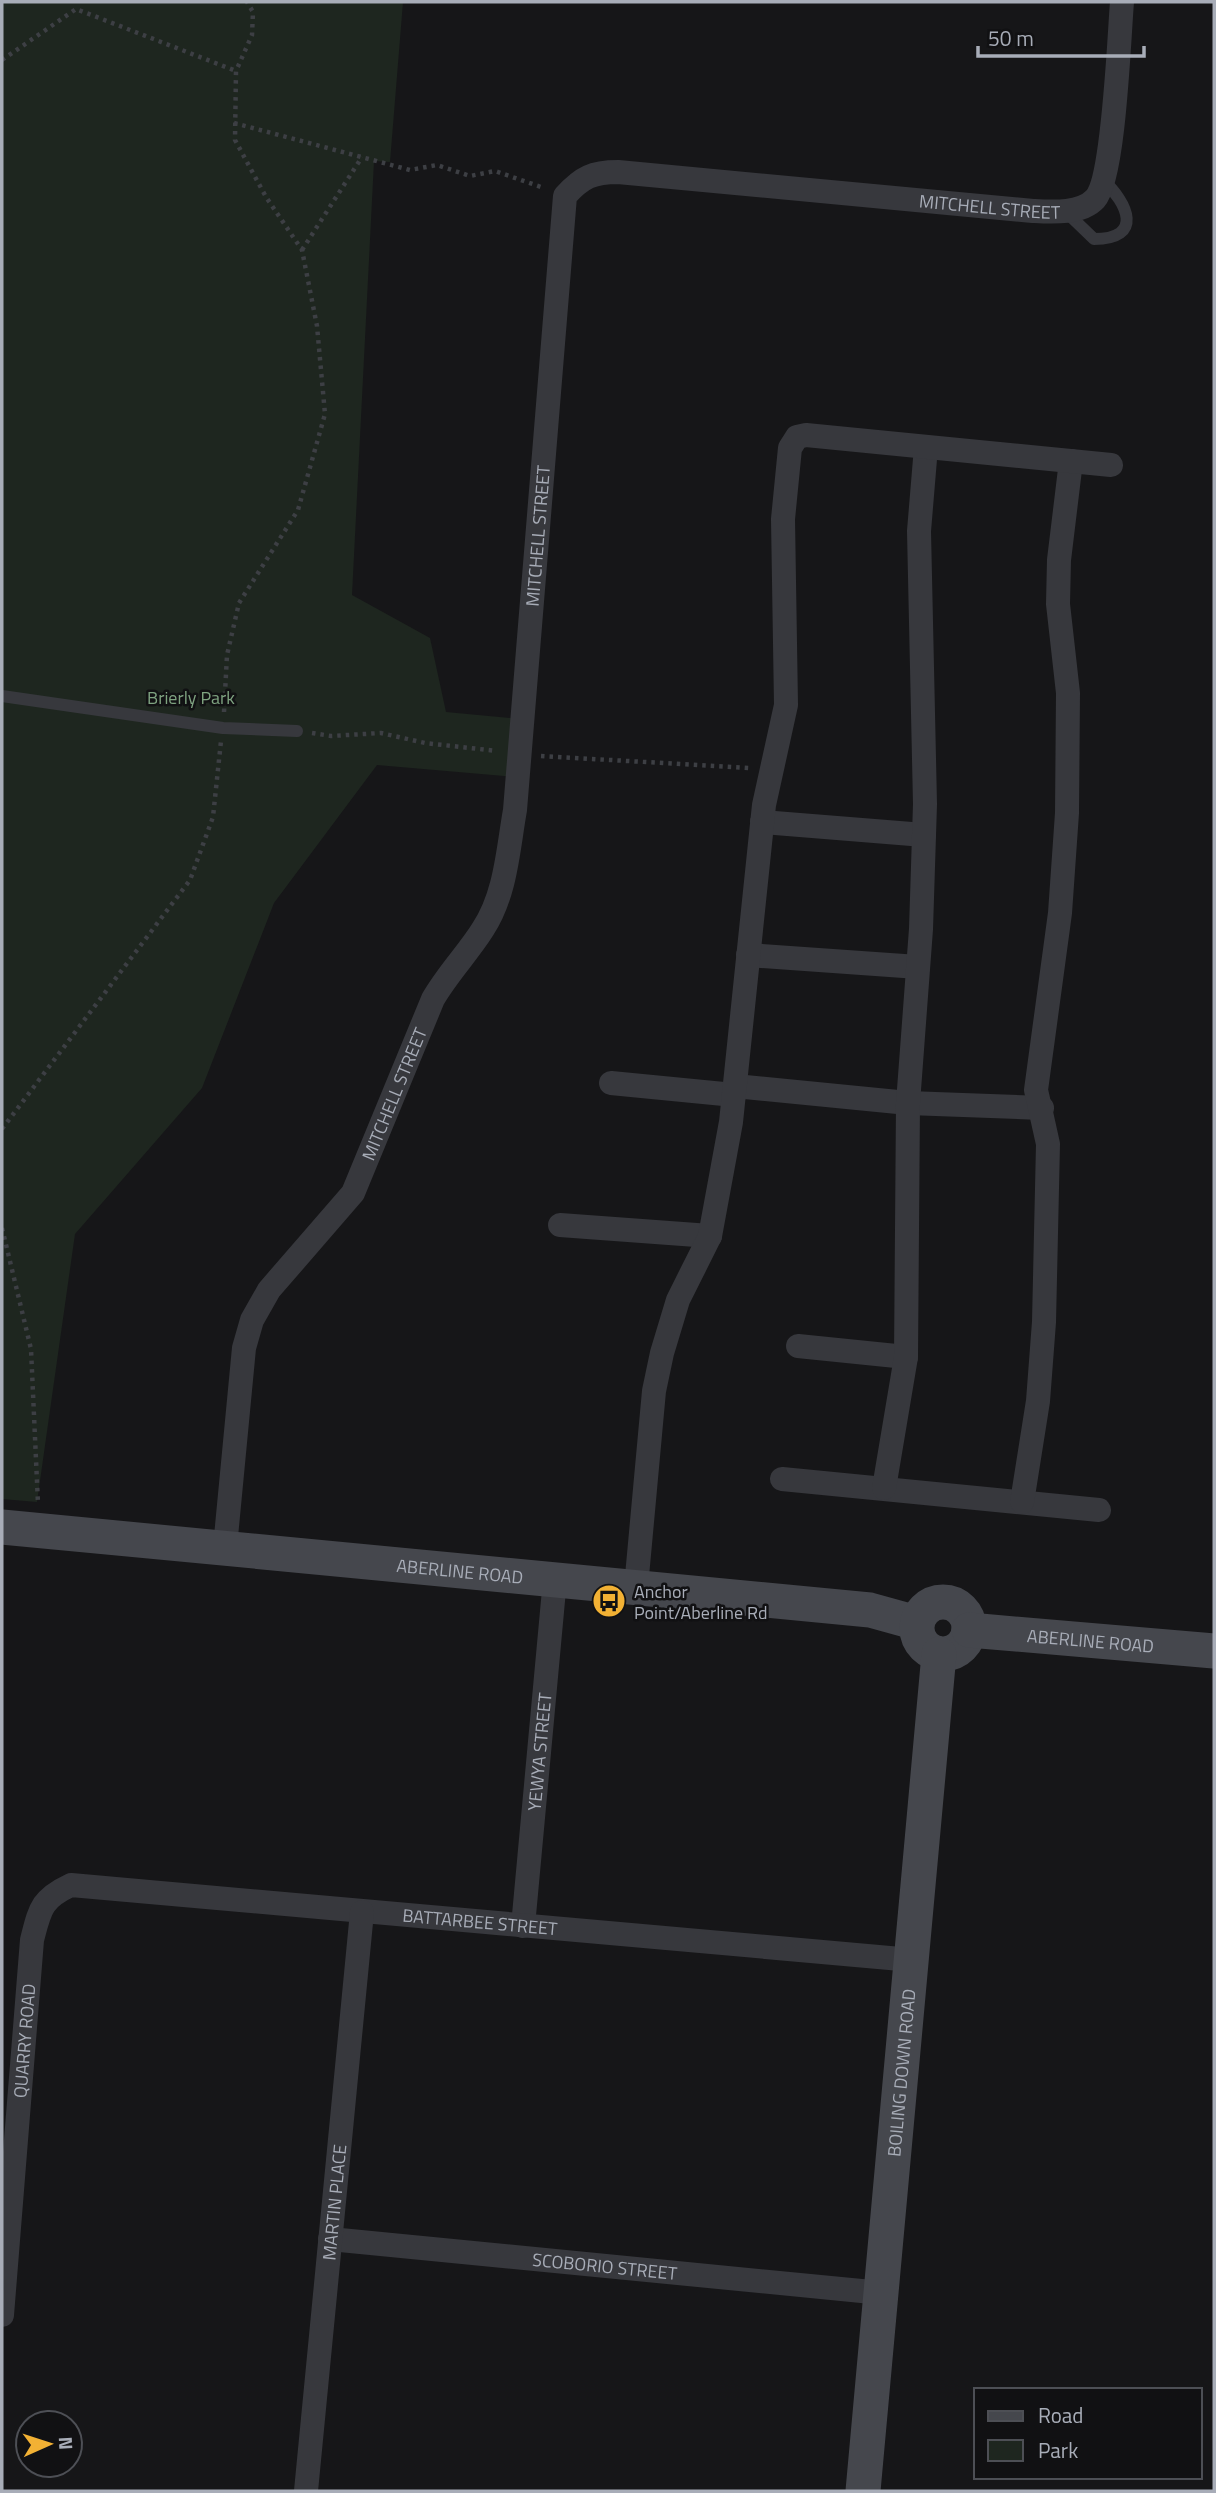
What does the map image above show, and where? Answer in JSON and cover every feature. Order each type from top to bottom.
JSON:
[{"type":"street","points":[[1103,180],[1122,2]]},
{"type":"street","name":"MITCHELL STREET","points":[[225,1547],[244,1348],[252,1320],[269,1290],[353,1193],[433,999],[451,969],[484,929],[496,904],[504,875],[514,810],[565,195],[583,177],[598,172],[618,172],[1033,211],[1065,211],[1093,201],[1101,191],[1103,180]]},
{"type":"street","points":[[636,1587],[654,1391],[678,1300],[710,1236],[734,1090],[762,822],[786,705],[783,531],[790,448],[797,436],[806,435],[1111,465]]},
{"type":"street","points":[[884,1489],[906,1357],[908,1103],[924,835],[919,531],[926,447]]},
{"type":"street","points":[[1022,1502],[1038,1401],[1044,1322],[1048,1144],[1036,1090],[1060,913],[1067,813],[1068,693],[1058,604],[1059,560],[1071,461]]},
{"type":"street","points":[[762,822],[924,835]]},
{"type":"street","points":[[748,955],[918,967]]},
{"type":"street","points":[[611,1083],[908,1103],[1042,1108]]},
{"type":"street","points":[[560,1225],[710,1236]]},
{"type":"street","points":[[798,1346],[906,1357]]},
{"type":"street","points":[[782,1479],[1098,1510]]},
{"type":"street","name":"ABERLINE ROAD","points":[[2,1527],[870,1611],[917,1623]]},
{"type":"street","name":"YEWYA STREET","points":[[523,1926],[555,1579]]},
{"type":"street","points":[[942,1601],[959,1607],[965,1613],[969,1630],[963,1646],[956,1651],[939,1654],[924,1646],[919,1639],[917,1623],[926,1608],[942,1601]]},
{"type":"street","name":"ABERLINE ROAD","points":[[969,1630],[1214,1651]]},
{"type":"street","name":"BOILING DOWN ROAD","points":[[863,2491],[939,1654]]},
{"type":"street","name":"BATTARBEE STREET","points":[[50,1895],[71,1885],[912,1961]]},
{"type":"street","name":"QUARRY ROAD","points":[[2,2315],[32,1940],[39,1912],[50,1895]]},
{"type":"street","name":"MARTIN PLACE","points":[[306,2491],[362,1912]]},
{"type":"street","name":"SCOBORIO STREET","points":[[330,2239],[882,2293]]},
{"type":"lane","points":[[1065,211],[1094,239],[1115,236],[1124,229],[1128,218],[1119,195],[1103,180]]},
{"type":"lane","points":[[2,696],[223,728],[297,732]]},
{"type":"path","points":[[2,1129],[190,880],[213,817],[223,728],[227,655],[239,603],[298,510],[326,414],[317,326],[302,250],[266,197],[234,140],[236,71],[252,35],[253,12],[247,2]]},
{"type":"path","points":[[2,60],[76,9],[236,71]]},
{"type":"path","points":[[234,123],[410,170],[437,165],[470,176],[495,171],[565,195]]},
{"type":"path","points":[[302,250],[362,157]]},
{"type":"path","points":[[2,1228],[31,1349],[40,1530]]},
{"type":"green space","name":"Brierly Park","points":[[2,2],[403,2],[390,162],[374,161],[352,595],[430,638],[446,712],[522,719],[517,777],[377,765],[274,903],[202,1088],[75,1234],[37,1502],[2,1499]]},
{"type":"place","name":"Anchor Point/Aberline Rd","points":[[609,1601]]}]
